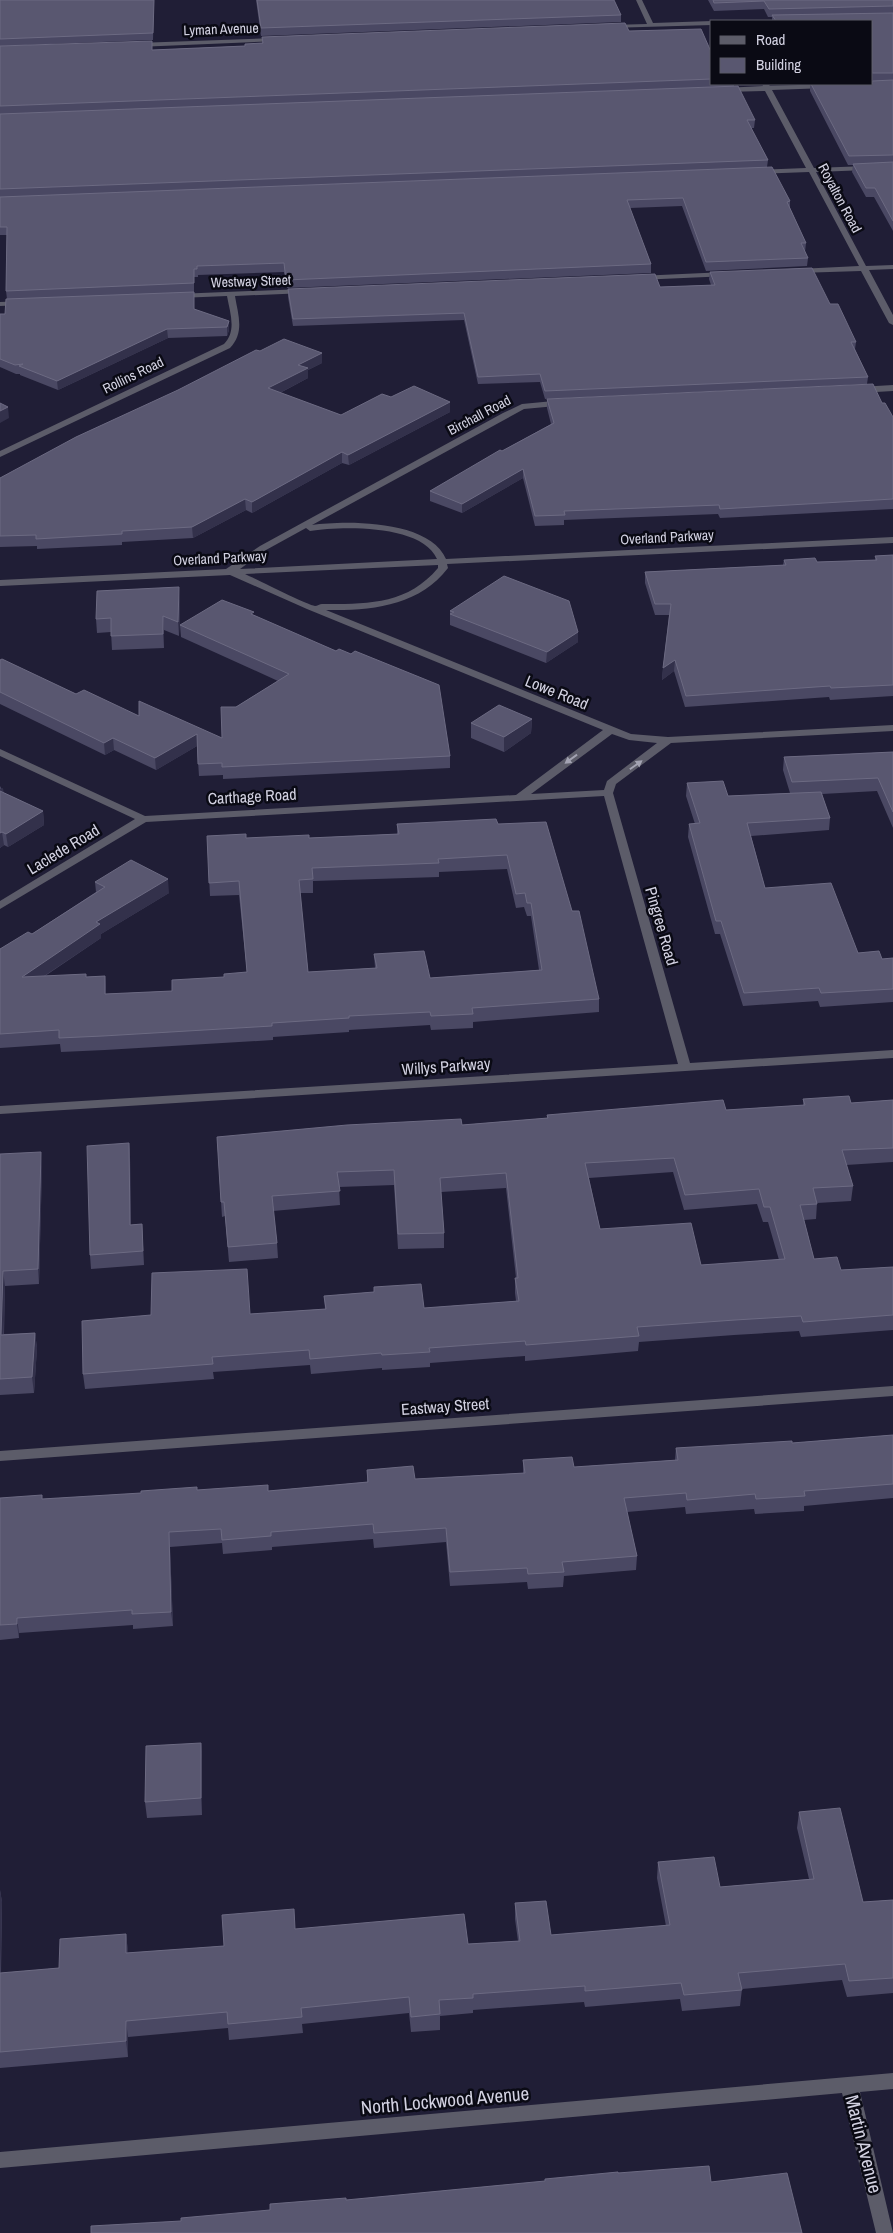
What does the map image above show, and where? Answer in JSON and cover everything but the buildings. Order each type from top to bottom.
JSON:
[{"type":"street","points":[[639,0],[651,26]]},
{"type":"street","points":[[603,28],[710,23]]},
{"type":"street","name":"Lyman Avenue","points":[[124,46],[290,39]]},
{"type":"street","points":[[720,90],[766,86],[836,86]]},
{"type":"street","name":"Royalton Road","points":[[766,86],[893,323]]},
{"type":"street","points":[[744,172],[893,167]]},
{"type":"street","points":[[790,272],[893,267]]},
{"type":"street","points":[[631,278],[730,274]]},
{"type":"street","name":"Westway Street","points":[[170,297],[311,291]]},
{"type":"street","name":"Rollins Road","points":[[0,454],[227,346],[232,342],[237,332],[232,294]]},
{"type":"street","points":[[0,304],[30,302]]},
{"type":"street","points":[[844,391],[893,388]]},
{"type":"street","name":"Birchall Road","points":[[230,571],[263,548],[298,531],[522,407],[572,403]]},
{"type":"street","points":[[298,531],[327,525],[382,528],[407,534],[429,544],[441,555],[443,568],[437,578],[422,589],[402,599],[359,607],[310,607]]},
{"type":"street","name":"Overland Parkway","points":[[0,583],[893,540]]},
{"type":"street","name":"Lowe Road","points":[[230,571],[310,607],[610,730],[638,739],[668,740],[893,728]]},
{"type":"street","points":[[520,797],[610,730]]},
{"type":"street","points":[[520,797],[608,793],[612,782],[668,740]]},
{"type":"street","name":"Carthage Road","points":[[0,752],[143,819],[520,797]]},
{"type":"street","name":"Pingree Road","points":[[608,793],[685,1067]]},
{"type":"street","name":"Laclede Road","points":[[0,906],[143,819]]},
{"type":"street","name":"Willys Parkway","points":[[0,1110],[893,1054]]},
{"type":"street","name":"Eastway Street","points":[[0,1456],[893,1391]]},
{"type":"street","name":"North Lockwood Avenue","points":[[0,2160],[893,2081]]},
{"type":"street","name":"Martin Avenue","points":[[849,2085],[885,2233]]}]
